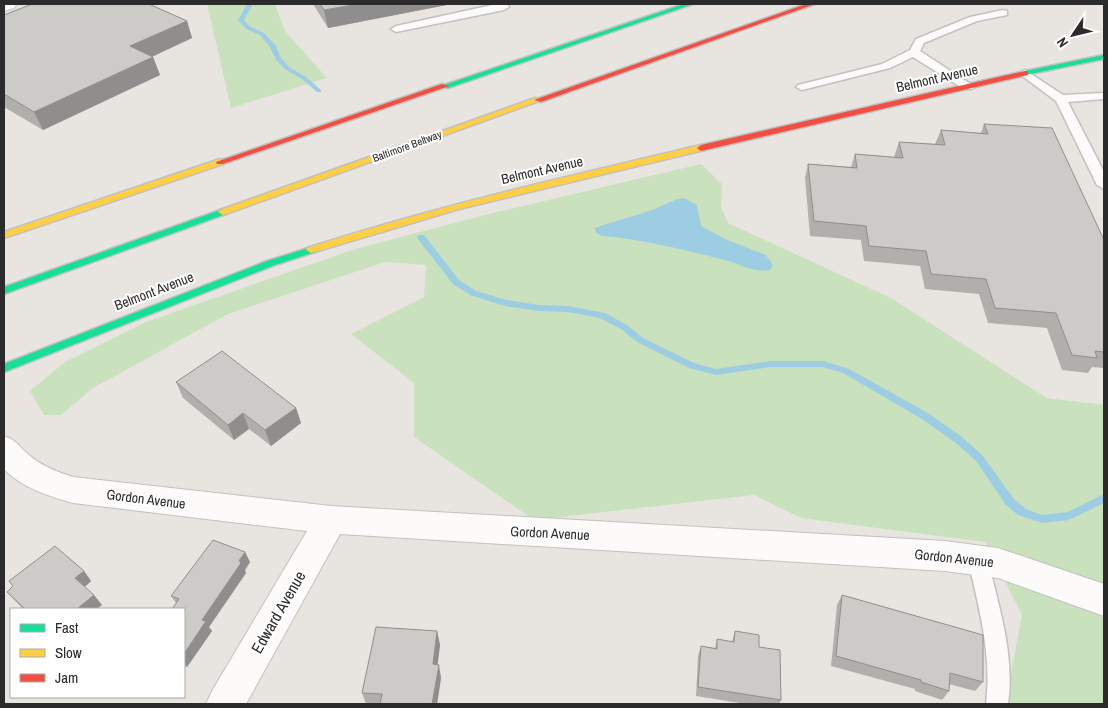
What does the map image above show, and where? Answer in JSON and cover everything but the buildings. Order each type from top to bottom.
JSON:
[{"type":"main road","points":[[620,27],[676,4]]},
{"type":"main road","points":[[4,235],[690,4]]},
{"type":"main road","name":"Baltimore Beltway","points":[[4,291],[414,143],[807,6],[822,4]]},
{"type":"main road","name":"Belmont Avenue","points":[[4,368],[271,262],[357,234],[542,186],[968,86],[1104,57]]},
{"type":"street","points":[[4,6],[8,4]]},
{"type":"street","name":"Gordon Avenue","points":[[4,448],[26,472],[46,482],[73,490],[331,520],[945,556],[998,563],[1104,600]]},
{"type":"street","name":"Edward Avenue","points":[[225,704],[331,520]]},
{"type":"lane","points":[[396,29],[504,7],[502,4]]},
{"type":"lane","points":[[802,87],[886,66],[914,52],[920,41],[974,20],[1003,13]]},
{"type":"lane","points":[[914,52],[968,86]]},
{"type":"lane","points":[[1025,73],[1061,99],[1104,185]]},
{"type":"lane","points":[[1061,99],[1104,96]]},
{"type":"lane","points":[[978,560],[996,640],[1000,687],[997,704]]},
{"type":"green space","points":[[207,4],[275,4],[285,31],[327,78],[231,108]]},
{"type":"green space","points":[[701,164],[722,184],[721,206],[728,223],[891,298],[1047,398],[1104,405],[1104,704],[1005,704],[1022,615],[985,542],[801,518],[754,495],[534,520],[414,437],[414,383],[351,334],[424,297],[426,265],[385,262],[228,314],[93,388],[61,415],[44,415],[30,391],[65,362],[146,322],[355,249],[493,213]]},
{"type":"water","points":[[684,198],[697,205],[701,226],[725,239],[766,255],[773,265],[770,270],[753,269],[679,249],[648,242],[602,236],[596,233],[595,228]]},
{"type":"waterway","points":[[250,4],[241,20],[247,27],[262,34],[273,46],[278,59],[287,68],[304,78],[319,91]]},
{"type":"waterway","points":[[421,237],[456,282],[473,293],[505,303],[539,308],[568,309],[602,315],[624,327],[640,340],[692,366],[716,372],[770,364],[823,364],[846,371],[925,416],[959,440],[979,458],[1010,502],[1022,512],[1042,519],[1069,516],[1104,498]]},
{"type":"traffic: fast","points":[[445,86],[690,4]]},
{"type":"traffic: fast","points":[[1025,73],[1104,57]]},
{"type":"traffic: fast","points":[[4,291],[223,212]]},
{"type":"traffic: fast","points":[[4,368],[271,263],[311,250]]},
{"type":"traffic: slow","points":[[223,212],[538,100]]},
{"type":"traffic: slow","points":[[311,250],[456,207],[701,148]]},
{"type":"traffic: slow","points":[[4,235],[220,162]]},
{"type":"traffic: jam","points":[[538,100],[812,4]]},
{"type":"traffic: jam","points":[[701,148],[1025,73]]},
{"type":"traffic: jam","points":[[220,162],[445,86]]}]
